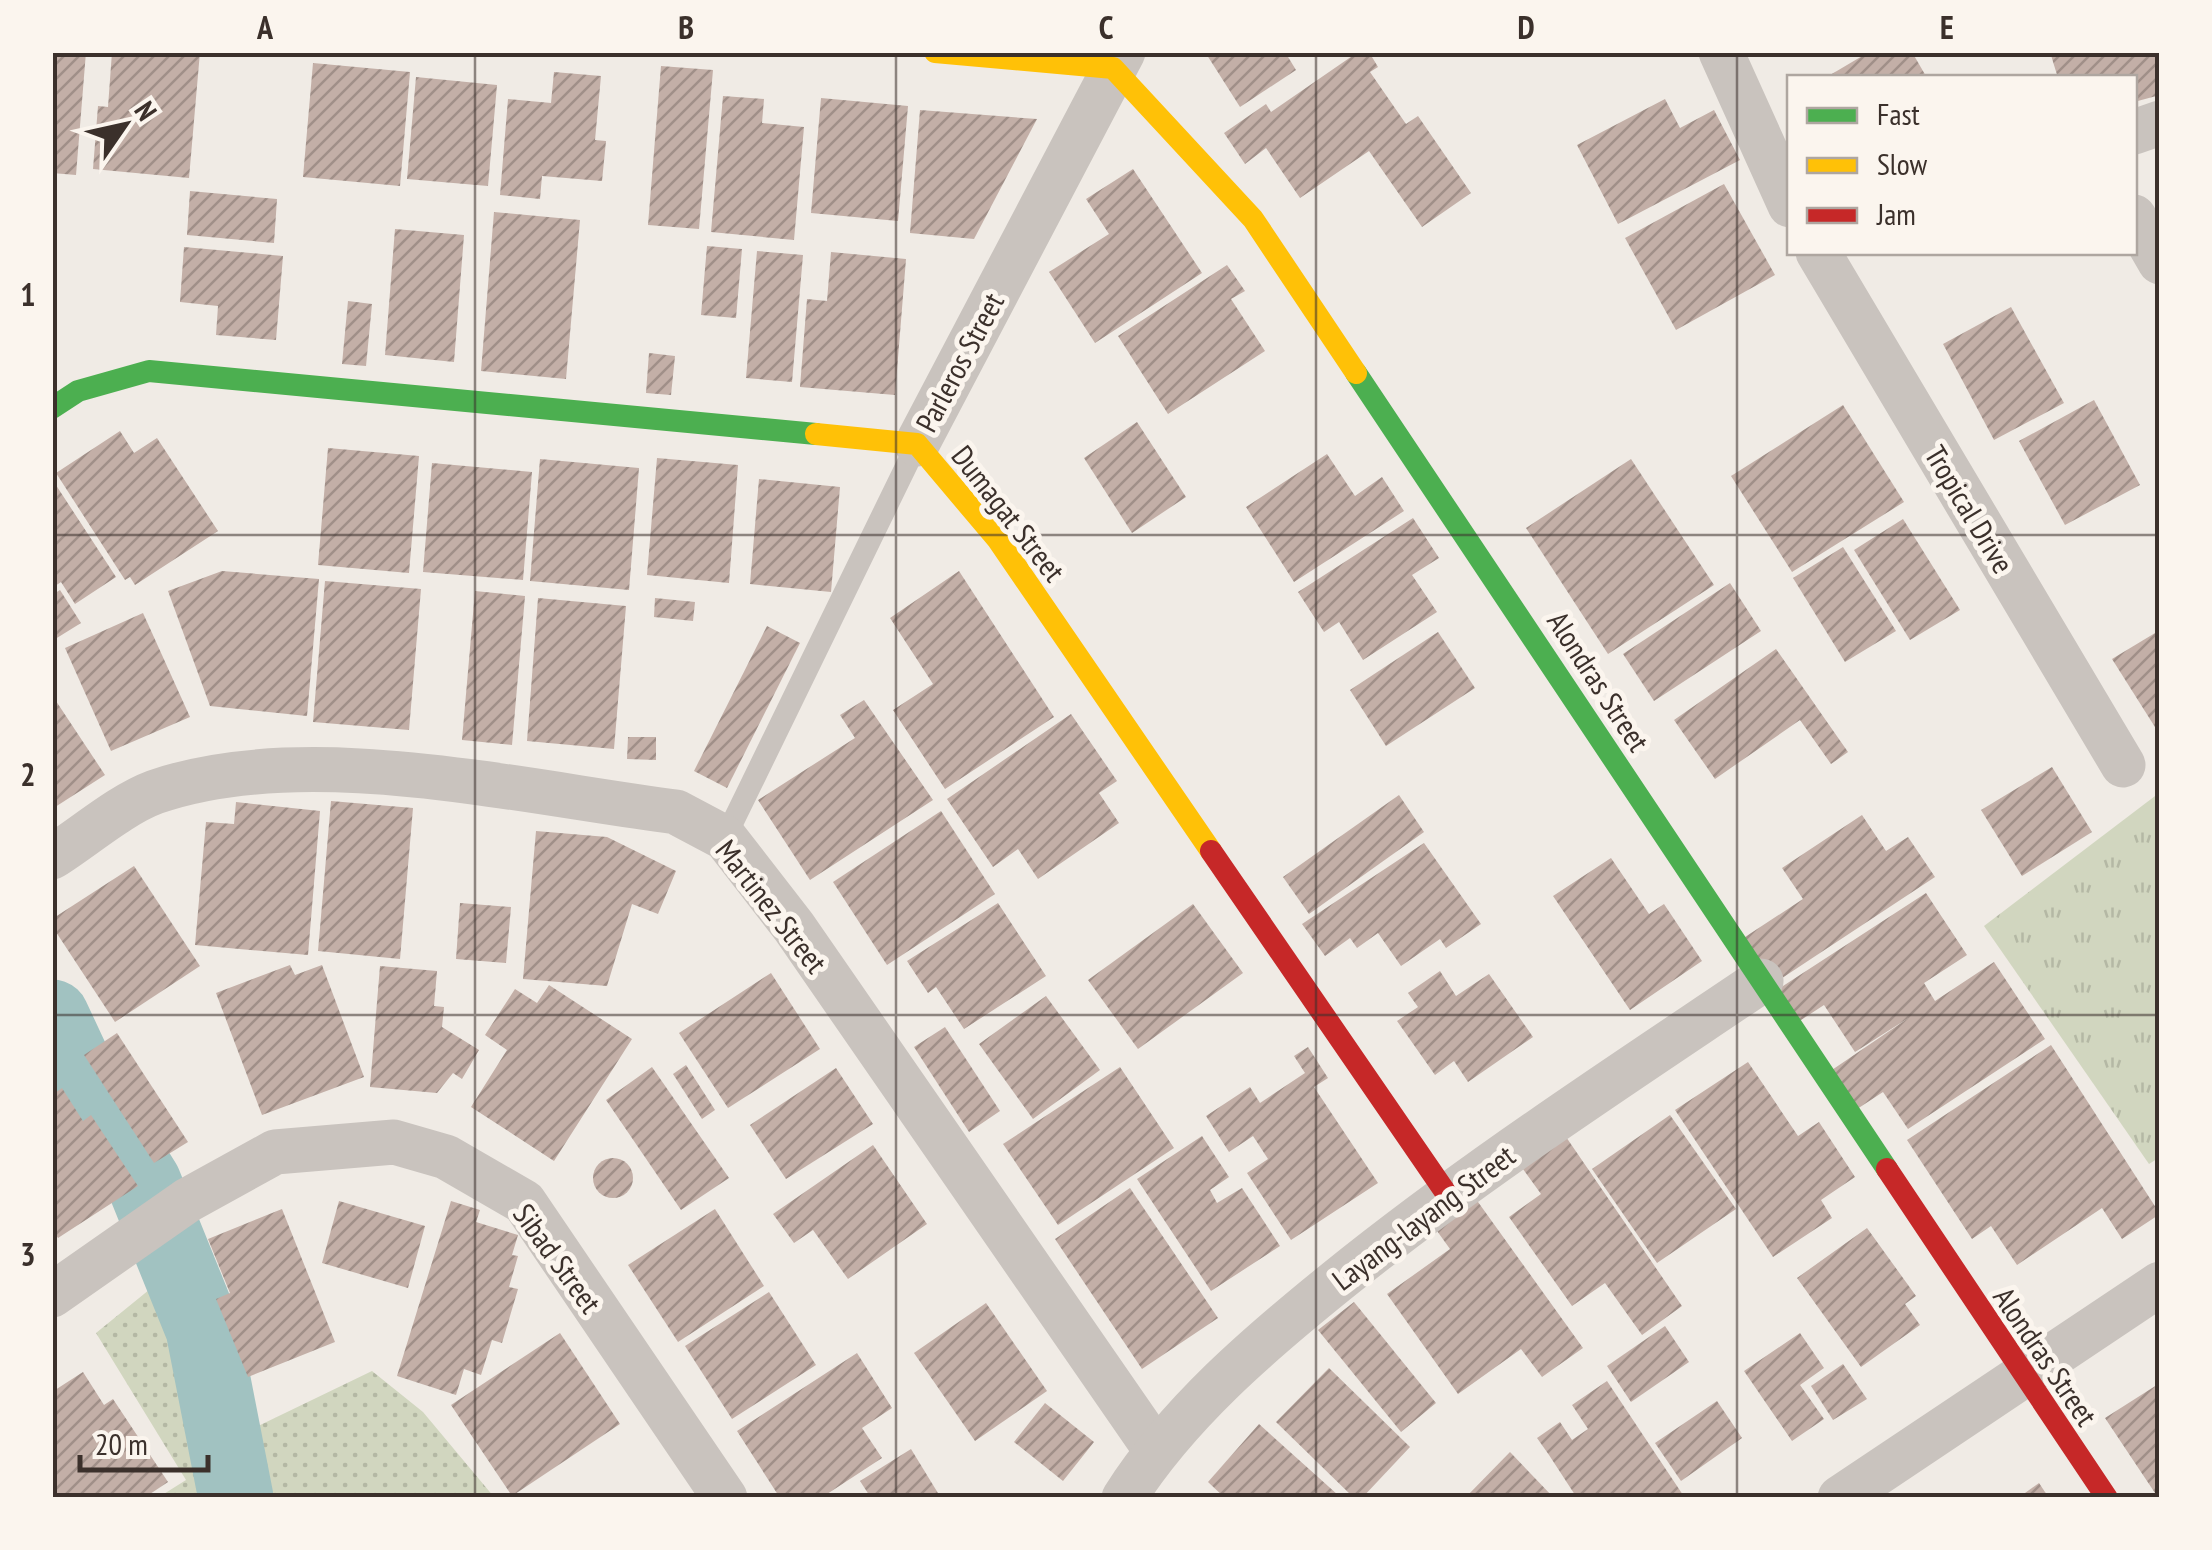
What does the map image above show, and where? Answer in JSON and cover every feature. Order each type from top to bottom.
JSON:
[{"type":"street","points":[[935,52],[1118,60]]},
{"type":"street","points":[[1720,52],[1787,198]]},
{"type":"street","name":"Parleros Street","points":[[917,444],[1118,60]]},
{"type":"street","name":"Alondras Street","points":[[1118,60],[1254,219],[2020,1373],[2107,1498]]},
{"type":"street","points":[[2137,221],[2160,262]]},
{"type":"street","name":"Tropical Drive","points":[[1820,255],[2123,766]]},
{"type":"street","name":"Dumagat Street","points":[[52,408],[78,392],[149,371],[917,444],[998,540],[1446,1193]]},
{"type":"street","name":"Martinez Street","points":[[53,857],[150,794],[216,774],[345,768],[676,812],[724,838],[794,927],[1155,1449]]},
{"type":"street","name":"Layang-layang Street","points":[[1124,1498],[1155,1449],[1282,1326],[1446,1193],[1761,981]]},
{"type":"street","name":"Sibad Street","points":[[52,1296],[188,1200],[275,1152],[394,1142],[446,1156],[524,1202],[725,1498]]},
{"type":"street","points":[[1840,1498],[2020,1373],[2160,1284]]},
{"type":"lane","name":"Parleros Street","points":[[724,838],[917,444]]},
{"type":"green space","points":[[2159,793],[2160,1157],[2149,1164],[1984,926]]},
{"type":"green space","points":[[192,1255],[254,1428],[372,1371],[423,1412],[494,1497],[159,1497],[186,1480],[96,1333]]},
{"type":"building","points":[[52,52],[86,52],[76,175],[52,173]]},
{"type":"building","points":[[112,52],[200,52],[189,178],[93,169],[98,106],[108,107]]},
{"type":"building","points":[[1205,52],[1285,52],[1296,70],[1240,107]]},
{"type":"building","points":[[1358,52],[1369,52],[1378,67],[1370,72],[1406,124],[1418,116],[1471,193],[1422,227],[1369,151],[1300,198],[1266,148],[1245,164],[1224,133],[1266,104],[1271,112]]},
{"type":"building","points":[[1869,52],[1912,52],[1925,75],[1830,75]]},
{"type":"building","points":[[2050,52],[2160,52],[2160,95],[2137,101],[2137,75],[2057,75]]},
{"type":"building","points":[[313,63],[410,72],[400,186],[303,177]]},
{"type":"building","points":[[661,66],[713,70],[699,229],[648,225]]},
{"type":"building","points":[[554,72],[601,76],[595,140],[606,141],[602,181],[542,176],[540,199],[500,195],[508,99],[551,103]]},
{"type":"building","points":[[416,77],[497,85],[488,186],[407,179]]},
{"type":"building","points":[[723,96],[764,99],[762,123],[804,127],[794,240],[711,232]]},
{"type":"building","points":[[821,98],[908,106],[898,221],[811,213]]},
{"type":"building","points":[[1665,99],[1680,128],[1714,110],[1740,160],[1618,224],[1577,145]]},
{"type":"building","points":[[920,110],[1037,119],[974,239],[910,233]]},
{"type":"building","points":[[1133,169],[1202,273],[1095,343],[1049,272],[1109,234],[1086,199]]},
{"type":"building","points":[[1724,184],[1775,275],[1676,330],[1625,238]]},
{"type":"building","points":[[190,191],[277,199],[274,243],[187,235]]},
{"type":"building","points":[[494,212],[580,220],[566,379],[481,371]]},
{"type":"building","points":[[395,229],[464,235],[454,362],[385,355]]},
{"type":"building","points":[[707,246],[742,249],[736,318],[701,315]]},
{"type":"building","points":[[184,247],[283,256],[276,340],[216,335],[218,306],[180,302]]},
{"type":"building","points":[[757,251],[803,255],[792,382],[746,378]]},
{"type":"building","points":[[831,252],[906,259],[895,395],[800,387],[807,299],[827,301]]},
{"type":"building","points":[[1227,265],[1245,291],[1231,299],[1265,351],[1168,414],[1118,336]]},
{"type":"building","points":[[348,301],[372,304],[366,366],[342,364]]},
{"type":"building","points":[[2011,307],[2064,403],[1994,440],[1943,344]]},
{"type":"building","points":[[649,353],[675,356],[671,395],[646,393]]},
{"type":"building","points":[[2094,400],[2140,485],[2065,525],[2019,441]]},
{"type":"building","points":[[1843,405],[1904,502],[1792,572],[1731,476]]},
{"type":"building","points":[[1137,422],[1186,497],[1132,533],[1084,458]]},
{"type":"building","points":[[120,431],[134,453],[157,438],[218,531],[135,585],[130,577],[125,580],[56,473]]},
{"type":"building","points":[[328,448],[419,456],[409,573],[318,565]]},
{"type":"building","points":[[1327,454],[1355,496],[1382,477],[1404,511],[1294,582],[1246,507]]},
{"type":"building","points":[[657,458],[738,465],[729,583],[647,575]]},
{"type":"building","points":[[540,459],[639,468],[629,590],[530,581]]},
{"type":"building","points":[[1631,459],[1714,585],[1608,654],[1526,528]]},
{"type":"building","points":[[432,463],[532,472],[523,580],[423,572]]},
{"type":"building","points":[[52,479],[116,577],[75,604],[61,582],[52,588]]},
{"type":"building","points":[[759,479],[840,487],[831,592],[750,584]]},
{"type":"building","points":[[1413,518],[1439,558],[1412,575],[1437,612],[1363,660],[1339,622],[1324,632],[1298,592]]},
{"type":"building","points":[[1903,519],[1960,610],[1910,640],[1854,550]]},
{"type":"building","points":[[1843,547],[1896,631],[1845,662],[1793,578]]},
{"type":"building","points":[[222,571],[319,579],[307,716],[210,706],[168,591]]},
{"type":"building","points":[[959,571],[1054,717],[945,789],[893,710],[933,684],[890,618]]},
{"type":"building","points":[[325,581],[421,589],[409,730],[313,722]]},
{"type":"building","points":[[1730,583],[1761,631],[1654,701],[1623,654]]},
{"type":"building","points":[[60,590],[81,623],[52,641],[52,595]]},
{"type":"building","points":[[475,591],[525,596],[512,745],[462,740]]},
{"type":"building","points":[[538,598],[626,606],[614,749],[527,741]]},
{"type":"building","points":[[655,598],[695,602],[693,621],[654,617]]},
{"type":"building","points":[[143,613],[190,717],[111,751],[65,648]]},
{"type":"building","points":[[767,626],[800,643],[727,788],[694,771]]},
{"type":"building","points":[[2160,630],[2160,735],[2112,659]]},
{"type":"building","points":[[1438,632],[1475,688],[1386,746],[1350,690]]},
{"type":"building","points":[[1776,649],[1848,752],[1831,764],[1800,720],[1715,779],[1674,720]]},
{"type":"building","points":[[52,695],[105,775],[52,809]]},
{"type":"building","points":[[864,700],[933,800],[810,880],[758,800],[855,738],[840,715]]},
{"type":"building","points":[[1071,714],[1117,781],[1099,793],[1119,823],[1038,879],[1018,849],[993,867],[947,799]]},
{"type":"building","points":[[628,737],[656,737],[656,760],[627,759]]},
{"type":"building","points":[[2052,767],[2092,832],[2022,876],[1981,810]]},
{"type":"building","points":[[1399,795],[1424,832],[1309,914],[1283,877]]},
{"type":"building","points":[[331,801],[413,808],[400,959],[318,951]]},
{"type":"building","points":[[236,802],[320,811],[308,955],[195,945],[206,822],[234,824]]},
{"type":"building","points":[[941,811],[995,894],[887,965],[833,882]]},
{"type":"building","points":[[1862,815],[1886,851],[1908,837],[1935,877],[1773,984],[1742,939],[1803,899],[1782,868]]},
{"type":"building","points":[[536,831],[607,837],[676,871],[658,914],[632,904],[607,986],[523,979]]},
{"type":"building","points":[[1424,843],[1481,924],[1446,948],[1440,939],[1401,966],[1378,933],[1357,948],[1350,938],[1325,956],[1302,924]]},
{"type":"building","points":[[1611,858],[1649,914],[1664,904],[1702,961],[1630,1010],[1553,896]]},
{"type":"building","points":[[134,866],[200,966],[115,1022],[52,926],[52,919]]},
{"type":"building","points":[[1926,893],[1967,955],[1924,983],[1935,1001],[1994,962],[2045,1039],[1908,1129],[1883,1092],[1851,1113],[1826,1074],[1910,1017],[1855,1052],[1824,1005],[1798,1022],[1777,990]]},
{"type":"building","points":[[460,903],[511,907],[506,963],[456,959]]},
{"type":"building","points":[[998,903],[1046,976],[964,1029],[936,987],[928,993],[907,961]]},
{"type":"building","points":[[1193,904],[1243,973],[1138,1049],[1088,980]]},
{"type":"building","points":[[290,965],[295,975],[322,965],[364,1077],[262,1115],[216,993]]},
{"type":"building","points":[[380,966],[437,971],[434,1006],[444,1007],[442,1027],[479,1050],[462,1079],[453,1073],[437,1093],[370,1087]]},
{"type":"building","points":[[1440,971],[1456,996],[1489,974],[1533,1037],[1468,1082],[1454,1061],[1435,1075],[1397,1021],[1418,1007],[1408,993]]},
{"type":"building","points":[[771,973],[820,1049],[728,1108],[679,1033]]},
{"type":"building","points":[[549,985],[632,1039],[554,1161],[471,1107],[507,1050],[485,1035],[515,989],[537,1003]]},
{"type":"building","points":[[1046,996],[1100,1070],[1033,1119],[979,1044]]},
{"type":"building","points":[[945,1027],[1000,1111],[969,1132],[914,1047]]},
{"type":"building","points":[[117,1033],[188,1142],[154,1163],[84,1055]]},
{"type":"building","points":[[2051,1045],[2160,1214],[2122,1239],[2102,1208],[2017,1265],[1991,1226],[1972,1239],[1907,1140]]},
{"type":"building","points":[[1308,1047],[1328,1078],[1314,1087],[1378,1183],[1291,1240],[1247,1173],[1268,1159],[1253,1136],[1229,1152],[1206,1116],[1250,1087],[1260,1103],[1305,1073],[1294,1056]]},
{"type":"building","points":[[1748,1062],[1798,1136],[1819,1122],[1855,1177],[1821,1200],[1832,1218],[1773,1257],[1675,1110]]},
{"type":"building","points":[[686,1065],[715,1110],[702,1119],[673,1074]]},
{"type":"building","points":[[652,1067],[729,1178],[681,1210],[606,1100]]},
{"type":"building","points":[[1120,1067],[1174,1148],[1058,1225],[1003,1144]]},
{"type":"building","points":[[836,1068],[873,1124],[786,1179],[750,1125]]},
{"type":"building","points":[[62,1088],[83,1121],[91,1115],[138,1186],[58,1238],[52,1229],[52,1095]]},
{"type":"building","points":[[1670,1115],[1736,1209],[1657,1263],[1592,1169]]},
{"type":"building","points":[[1564,1134],[1682,1306],[1642,1335],[1605,1283],[1572,1306],[1509,1217],[1541,1194],[1520,1165]]},
{"type":"building","points":[[1202,1136],[1229,1177],[1210,1190],[1217,1203],[1242,1188],[1280,1246],[1211,1291],[1137,1179]]},
{"type":"building","points":[[873,1145],[927,1224],[848,1279],[813,1230],[794,1243],[773,1214]]},
{"type":"building","points":[[613,1158],[627,1164],[633,1178],[627,1192],[613,1198],[599,1192],[593,1178],[599,1164]]},
{"type":"building","points":[[1130,1188],[1218,1318],[1142,1369],[1055,1239]]},
{"type":"building","points":[[1473,1195],[1583,1348],[1542,1377],[1521,1349],[1458,1394],[1387,1294],[1450,1249],[1432,1224]]},
{"type":"building","points":[[339,1201],[425,1226],[408,1288],[322,1263]]},
{"type":"building","points":[[451,1201],[480,1210],[476,1222],[518,1235],[512,1255],[518,1256],[509,1287],[518,1289],[502,1343],[492,1340],[481,1375],[464,1369],[456,1395],[397,1376]]},
{"type":"building","points":[[282,1209],[335,1342],[248,1377],[216,1299],[230,1293],[208,1239]]},
{"type":"building","points":[[715,1209],[764,1286],[678,1342],[628,1265]]},
{"type":"building","points":[[1867,1228],[1916,1296],[1905,1304],[1920,1325],[1861,1367],[1797,1278]]},
{"type":"building","points":[[769,1292],[816,1365],[732,1419],[685,1346]]},
{"type":"building","points":[[1354,1302],[1436,1403],[1401,1432],[1318,1330]]},
{"type":"building","points":[[986,1303],[1047,1391],[975,1441],[914,1353]]},
{"type":"building","points":[[1665,1326],[1689,1362],[1631,1402],[1607,1366]]},
{"type":"building","points":[[560,1333],[620,1424],[512,1496],[451,1405]]},
{"type":"building","points":[[1800,1333],[1824,1368],[1800,1385],[1824,1419],[1792,1441],[1744,1371]]},
{"type":"building","points":[[857,1353],[892,1408],[862,1428],[882,1458],[821,1498],[780,1498],[737,1431]]},
{"type":"building","points":[[1843,1364],[1867,1399],[1833,1420],[1811,1386]]},
{"type":"building","points":[[1329,1368],[1410,1447],[1362,1498],[1354,1498],[1276,1422]]},
{"type":"building","points":[[83,1372],[104,1405],[113,1399],[168,1482],[144,1498],[52,1498],[52,1392]]},
{"type":"building","points":[[1607,1381],[1685,1498],[1577,1498],[1537,1438],[1560,1422],[1572,1440],[1588,1429],[1572,1405]]},
{"type":"building","points":[[2160,1383],[2160,1494],[2157,1496],[2105,1418]]},
{"type":"building","points":[[1717,1401],[1742,1438],[1681,1481],[1655,1443]]},
{"type":"building","points":[[1045,1403],[1094,1442],[1063,1481],[1014,1442]]},
{"type":"building","points":[[1259,1424],[1338,1495],[1225,1498],[1208,1482]]},
{"type":"building","points":[[911,1449],[941,1498],[871,1498],[860,1481]]},
{"type":"building","points":[[1510,1452],[1554,1498],[1465,1498]]},
{"type":"building","points":[[2039,1483],[2049,1498],[2018,1498]]},
{"type":"waterway","points":[[52,1017],[86,1090],[144,1183],[203,1329],[236,1498]]},
{"type":"traffic: fast","points":[[52,408],[78,391],[149,371],[816,434]]},
{"type":"traffic: fast","points":[[1356,373],[1887,1169]]},
{"type":"traffic: slow","points":[[935,52],[1113,68],[1253,219],[1356,373]]},
{"type":"traffic: slow","points":[[816,434],[917,444],[998,540],[1211,851]]},
{"type":"traffic: jam","points":[[1211,851],[1446,1193]]},
{"type":"traffic: jam","points":[[1887,1169],[2107,1498]]}]
